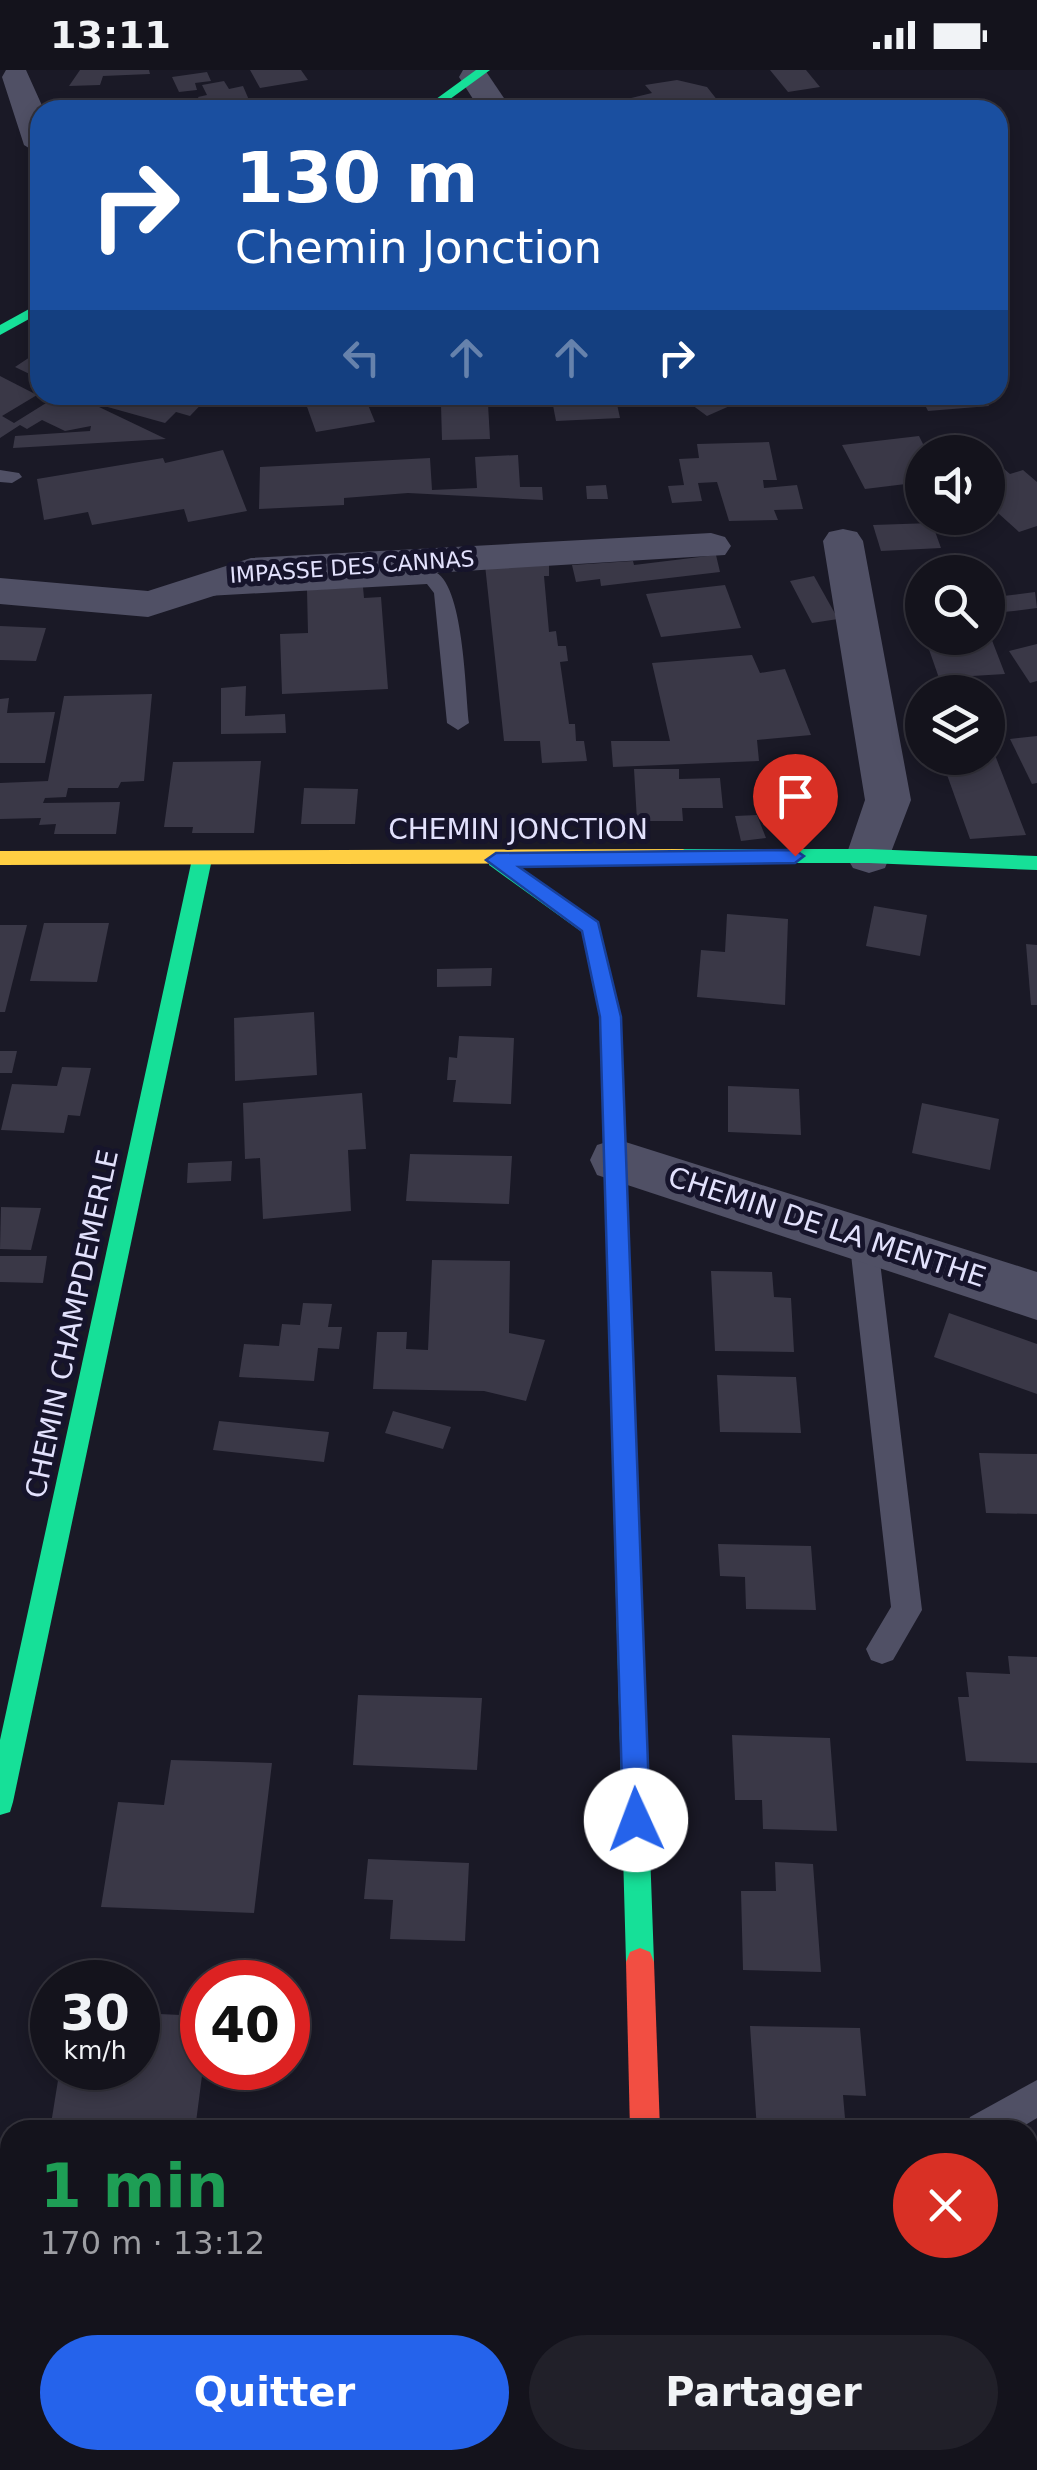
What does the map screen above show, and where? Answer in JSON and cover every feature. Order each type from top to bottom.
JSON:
[{"type":"street","points":[[441,100],[479,74],[491,100]]},
{"type":"street","points":[[17,76],[30,115]]},
{"type":"street","points":[[0,331],[30,313]]},
{"type":"street","points":[[843,541],[888,800],[870,856]]},
{"type":"street","name":"IMPASSE DES CANNAS","points":[[0,591],[148,604],[172,602],[220,574],[711,546]]},
{"type":"street","name":"CHEMIN JONCTION","points":[[0,858],[496,860],[870,856],[1037,863]]},
{"type":"street","name":"CHEMIN CHAMPDEMERLE","points":[[0,1802],[202,858]]},
{"type":"street","points":[[496,860],[591,928],[610,1017],[646,2120]]},
{"type":"street","name":"CHEMIN DE LA MENTHE","points":[[616,1160],[1037,1296]]},
{"type":"lane","points":[[196,589],[433,577],[444,592],[458,723]]},
{"type":"lane","points":[[863,1237],[907,1610],[882,1649]]},
{"type":"lane","points":[[999,2120],[1037,2098]]},
{"type":"building","points":[[80,70],[149,70],[150,74],[103,76],[100,85],[69,86]]},
{"type":"building","points":[[250,70],[301,70],[308,80],[260,88]]},
{"type":"building","points":[[770,70],[806,70],[820,87],[788,92]]},
{"type":"building","points":[[207,72],[211,81],[195,83],[197,90],[179,92],[172,77]]},
{"type":"building","points":[[677,80],[707,87],[717,100],[628,100],[652,93],[645,85]]},
{"type":"building","points":[[224,81],[229,89],[243,86],[249,100],[199,100],[198,97],[207,95],[202,85]]},
{"type":"building","points":[[30,357],[30,374],[15,367]]},
{"type":"building","points":[[0,376],[30,391],[30,399],[2,416],[14,423],[43,405],[95,405],[166,439],[13,448],[15,436],[90,431],[91,426],[65,431],[42,420],[27,429],[20,425],[0,438]]},
{"type":"building","points":[[200,405],[190,416],[176,412],[165,423],[104,406]]},
{"type":"building","points":[[306,405],[368,405],[375,422],[316,432]]},
{"type":"building","points":[[441,405],[488,405],[490,439],[442,440]]},
{"type":"building","points":[[553,405],[617,405],[620,418],[556,421]]},
{"type":"building","points":[[692,405],[732,405],[707,416]]},
{"type":"building","points":[[925,405],[989,406],[928,411]]},
{"type":"building","points":[[905,438],[905,484],[865,489],[842,445]]},
{"type":"building","points":[[769,442],[777,480],[763,480],[764,488],[797,485],[803,509],[774,510],[778,520],[729,521],[717,482],[698,483],[702,501],[672,503],[668,486],[684,485],[679,459],[699,458],[697,444]]},
{"type":"building","points":[[223,450],[247,511],[188,522],[184,509],[92,525],[88,512],[44,520],[37,479],[163,458],[165,463]]},
{"type":"building","points":[[518,455],[520,487],[542,487],[543,500],[408,493],[344,498],[344,505],[259,509],[260,467],[430,458],[432,490],[477,488],[475,457]]},
{"type":"building","points":[[1005,470],[1010,474],[1023,470],[1037,482],[1037,526],[1019,532],[1005,519]]},
{"type":"building","points":[[606,485],[608,499],[587,499],[586,486]]},
{"type":"building","points":[[905,524],[905,535],[936,535],[941,548],[881,551],[873,525]]},
{"type":"building","points":[[716,555],[720,572],[601,586],[600,579],[576,582],[572,565],[633,561],[634,565]]},
{"type":"building","points":[[549,561],[549,576],[544,576],[549,632],[556,631],[558,646],[566,646],[568,661],[560,662],[569,724],[575,724],[576,741],[584,741],[587,761],[542,763],[540,741],[504,741],[485,565]]},
{"type":"building","points":[[814,576],[838,619],[812,623],[790,581]]},
{"type":"building","points":[[725,585],[741,628],[661,637],[646,594]]},
{"type":"building","points":[[363,587],[364,598],[381,597],[388,689],[282,694],[280,634],[308,633],[307,590]]},
{"type":"building","points":[[1035,592],[1037,608],[1005,612],[1005,596]]},
{"type":"building","points":[[0,626],[46,628],[36,661],[0,660]]},
{"type":"building","points":[[1037,644],[1037,681],[1030,683],[1009,651]]},
{"type":"building","points":[[752,655],[760,673],[785,669],[811,735],[757,740],[759,761],[613,767],[611,741],[670,741],[652,663]]},
{"type":"building","points":[[931,655],[998,655],[1005,674],[988,675],[938,675]]},
{"type":"building","points":[[246,686],[245,716],[285,714],[286,733],[221,734],[221,688]]},
{"type":"building","points":[[152,694],[144,781],[121,782],[118,788],[68,788],[66,797],[45,798],[43,803],[120,802],[116,834],[54,834],[56,824],[39,825],[41,818],[0,819],[0,783],[48,781],[64,696]]},
{"type":"building","points":[[9,698],[7,713],[55,712],[45,763],[0,763],[0,699]]},
{"type":"building","points":[[1037,736],[1037,783],[1032,784],[1010,739]]},
{"type":"building","points":[[261,761],[254,833],[192,833],[193,827],[164,827],[173,762]]},
{"type":"building","points":[[634,769],[679,769],[679,779],[720,778],[723,808],[682,808],[683,821],[637,821]]},
{"type":"building","points":[[947,775],[1003,775],[1026,835],[970,839]]},
{"type":"building","points":[[304,788],[358,789],[355,824],[301,824]]},
{"type":"building","points":[[757,815],[766,838],[741,841],[735,816]]},
{"type":"building","points":[[874,906],[927,915],[920,956],[866,946]]},
{"type":"building","points":[[727,914],[788,919],[785,1005],[697,997],[701,950],[725,952]]},
{"type":"building","points":[[44,923],[109,923],[97,982],[30,981]]},
{"type":"building","points":[[0,925],[27,925],[5,1012],[0,1012]]},
{"type":"building","points":[[1026,944],[1037,945],[1037,1005],[1031,1005]]},
{"type":"building","points":[[492,968],[491,986],[437,987],[437,969]]},
{"type":"building","points":[[314,1012],[317,1075],[235,1081],[234,1018]]},
{"type":"building","points":[[459,1036],[514,1038],[511,1104],[453,1102],[456,1080],[447,1080],[449,1057],[457,1058]]},
{"type":"building","points":[[0,1051],[17,1051],[12,1073],[0,1073]]},
{"type":"building","points":[[62,1067],[91,1068],[80,1116],[68,1115],[64,1133],[1,1130],[12,1084],[57,1086]]},
{"type":"building","points":[[728,1086],[799,1089],[801,1135],[728,1132]]},
{"type":"building","points":[[362,1093],[366,1149],[348,1150],[351,1211],[263,1219],[260,1158],[245,1159],[243,1103]]},
{"type":"building","points":[[922,1103],[999,1119],[990,1170],[912,1153]]},
{"type":"building","points":[[410,1154],[512,1156],[509,1204],[406,1201]]},
{"type":"building","points":[[232,1161],[231,1181],[187,1183],[188,1163]]},
{"type":"building","points":[[1,1207],[41,1208],[31,1250],[0,1249]]},
{"type":"building","points":[[0,1256],[47,1256],[43,1283],[0,1282]]},
{"type":"building","points":[[432,1260],[510,1261],[509,1333],[545,1340],[526,1401],[484,1391],[373,1389],[377,1332],[407,1332],[406,1349],[428,1350]]},
{"type":"building","points":[[711,1271],[772,1272],[774,1297],[791,1298],[794,1352],[715,1351]]},
{"type":"building","points":[[303,1303],[332,1304],[328,1327],[342,1327],[339,1349],[318,1348],[314,1381],[239,1377],[244,1344],[279,1346],[282,1324],[300,1325]]},
{"type":"building","points":[[949,1313],[1037,1344],[1037,1394],[934,1357]]},
{"type":"building","points":[[717,1375],[796,1377],[801,1433],[720,1432]]},
{"type":"building","points":[[393,1411],[451,1427],[443,1449],[385,1433]]},
{"type":"building","points":[[219,1421],[329,1432],[324,1462],[213,1450]]},
{"type":"building","points":[[979,1453],[1037,1454],[1037,1514],[986,1513]]},
{"type":"building","points":[[718,1544],[811,1546],[816,1610],[746,1609],[745,1577],[720,1576]]},
{"type":"building","points":[[1008,1656],[1037,1657],[1037,1763],[966,1761],[958,1697],[969,1697],[966,1672],[1010,1674]]},
{"type":"building","points":[[358,1695],[482,1698],[477,1770],[353,1765]]},
{"type":"building","points":[[732,1735],[830,1738],[837,1831],[763,1829],[762,1800],[735,1800]]},
{"type":"building","points":[[171,1760],[272,1763],[254,1913],[101,1907],[118,1802],[164,1805]]},
{"type":"building","points":[[368,1859],[469,1863],[465,1941],[390,1939],[393,1900],[364,1899]]},
{"type":"building","points":[[775,1862],[813,1864],[821,1972],[743,1970],[741,1891],[776,1891]]},
{"type":"building","points":[[160,2014],[180,2015],[180,2090],[200,2090],[196,2120],[52,2120],[56,2090],[160,2090]]},
{"type":"building","points":[[750,2026],[860,2028],[866,2096],[843,2095],[845,2120],[756,2120]]},
{"type":"traffic: fast","points":[[441,100],[484,70]]},
{"type":"traffic: fast","points":[[0,331],[30,313]]},
{"type":"traffic: fast","points":[[683,856],[869,856],[1037,863]]},
{"type":"traffic: fast","points":[[0,1802],[202,859]]},
{"type":"traffic: fast","points":[[496,860],[591,928],[610,1017],[640,1962]]},
{"type":"traffic: slow","points":[[0,858],[683,856]]},
{"type":"traffic: jam","points":[[640,1962],[645,2120]]},
{"type":"route","points":[[636,1820],[610,1017],[591,928],[496,860],[795,856]]}]
